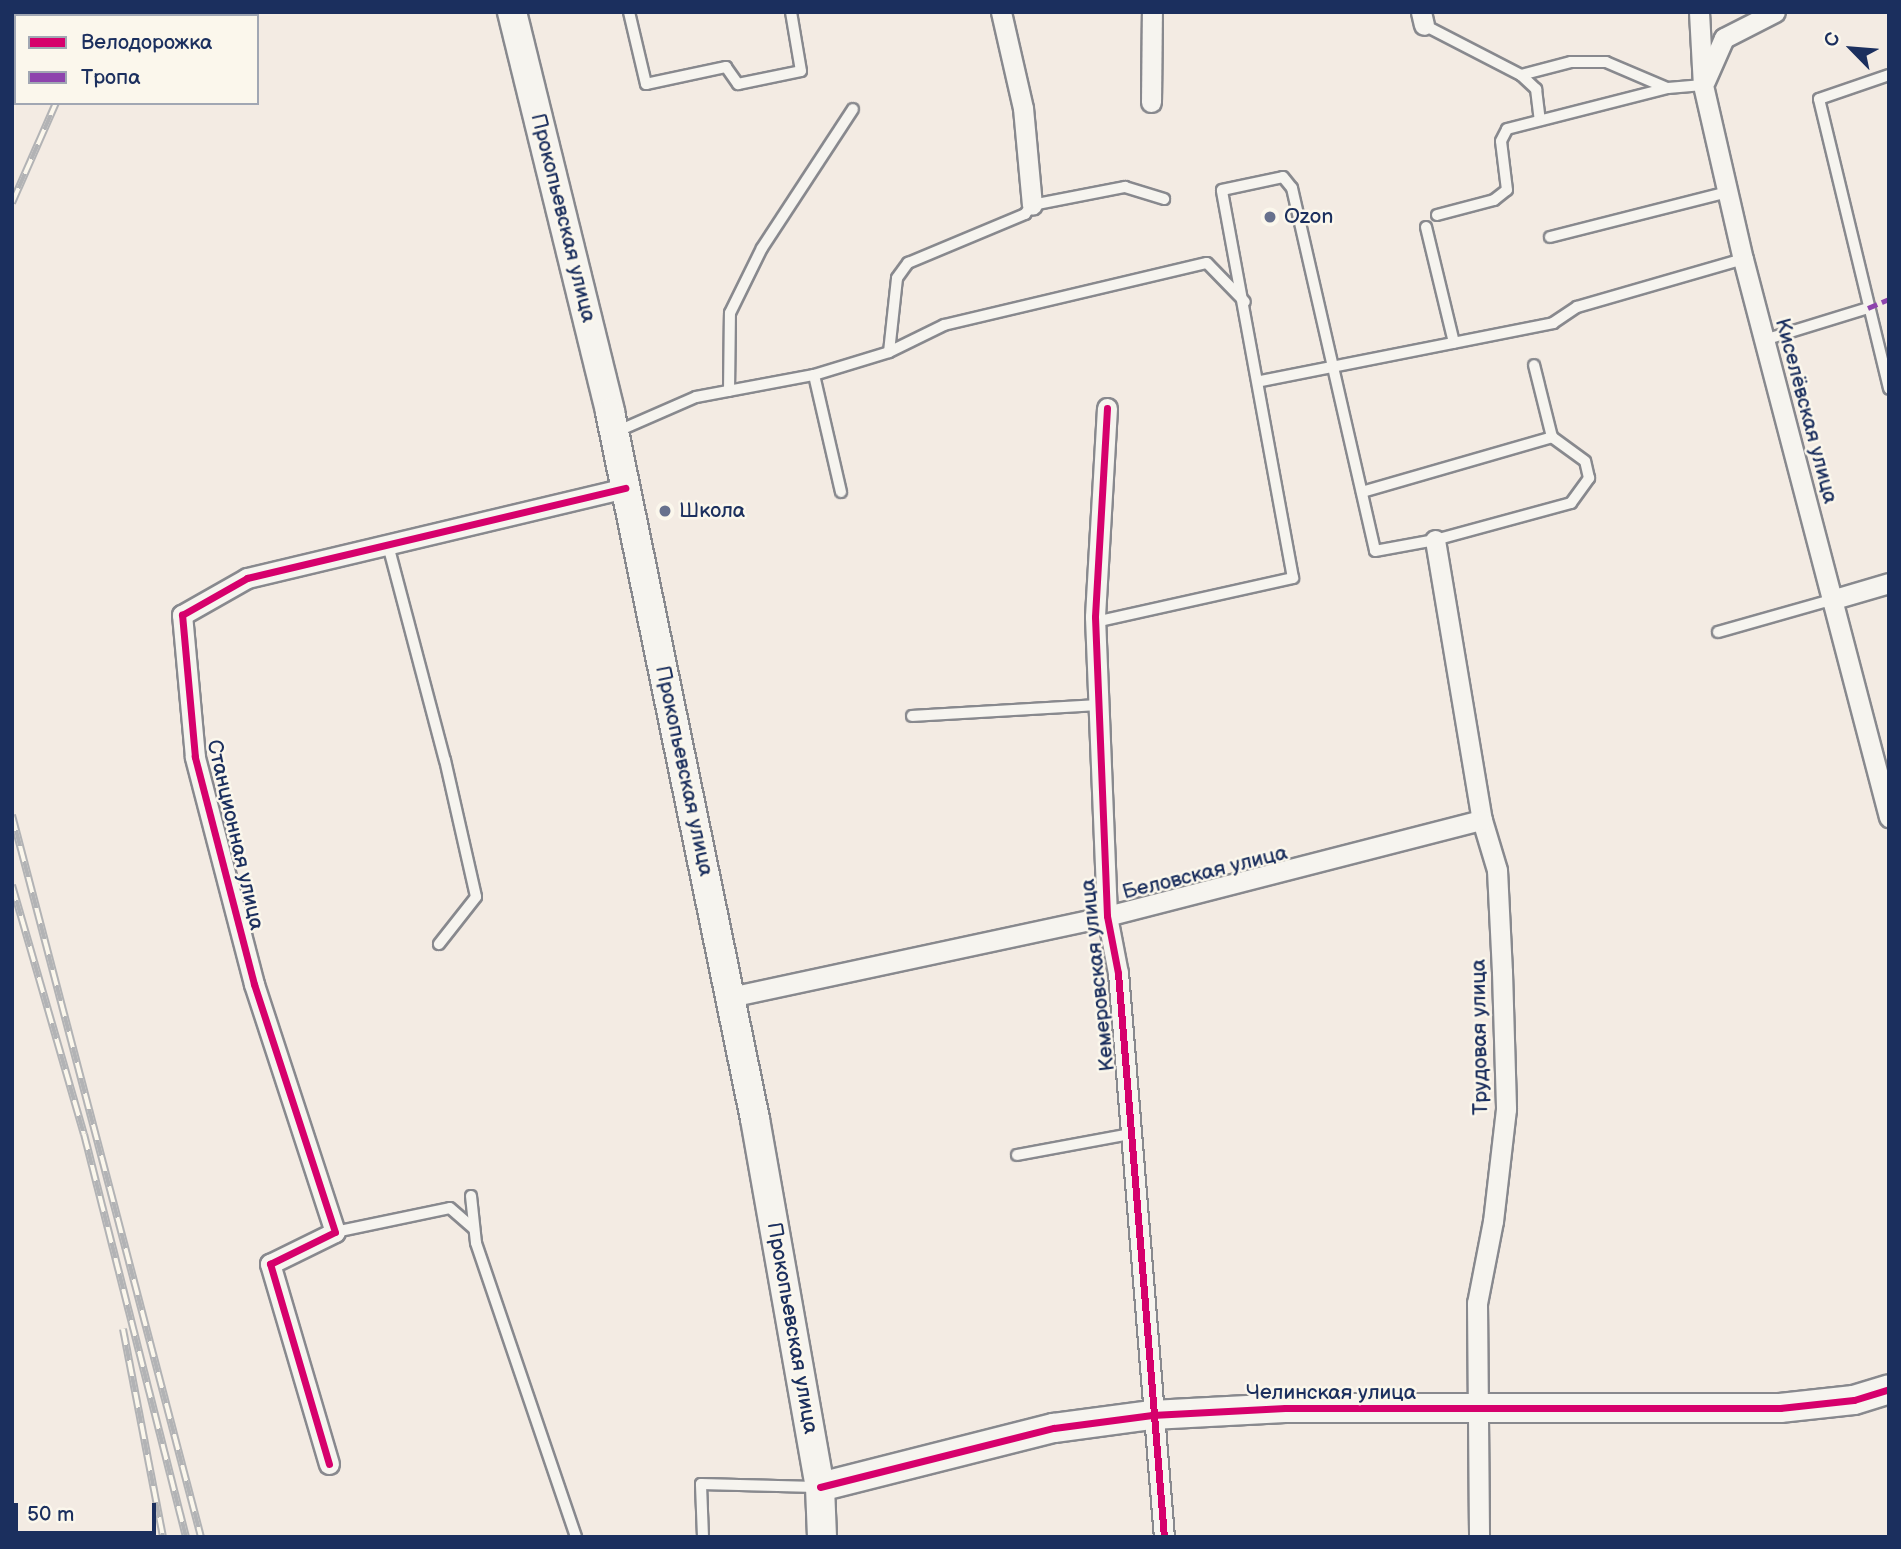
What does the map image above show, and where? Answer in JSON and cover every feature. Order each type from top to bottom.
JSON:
[{"type":"main road","name":"Прокопьевская улица","points":[[512,12],[614,432],[730,997],[820,1487],[822,1537]]},
{"type":"main road","name":"Челинская улица","points":[[820,1487],[1054,1429],[1152,1415],[1284,1408],[1479,1411],[1780,1408],[1854,1400],[1889,1389]]},
{"type":"street","points":[[1001,12],[1023,108],[1032,205]]},
{"type":"street","points":[[1151,102],[1152,12]]},
{"type":"street","name":"Киселёвская улица","points":[[1699,12],[1703,85],[1743,259],[1889,817]]},
{"type":"street","points":[[1703,85],[1724,38],[1775,12]]},
{"type":"street","name":"Кемеровская улица","points":[[1107,408],[1095,622],[1107,916],[1118,973],[1164,1537]]},
{"type":"street","name":"Станционная улица","points":[[335,1232],[254,984],[222,868],[195,757],[182,615],[247,578],[625,488]]},
{"type":"street","name":"Трудовая улица","points":[[1435,540],[1482,820],[1497,870],[1506,1109],[1493,1221],[1477,1303],[1479,1537]]},
{"type":"street","points":[[1831,600],[1889,583]]},
{"type":"street","name":"Беловская улица","points":[[730,997],[1107,916],[1482,820]]},
{"type":"street","points":[[329,1464],[270,1264],[335,1232]]},
{"type":"lane","points":[[629,12],[646,84],[726,67],[738,84],[801,71],[791,12]]},
{"type":"lane","points":[[1422,18],[1521,75],[1536,89],[1540,120]]},
{"type":"lane","points":[[1521,75],[1572,62],[1606,62],[1668,88]]},
{"type":"lane","points":[[1889,75],[1819,99],[1889,388]]},
{"type":"lane","points":[[1437,215],[1494,200],[1507,190],[1502,134],[1507,129],[1668,88],[1703,85]]},
{"type":"lane","points":[[729,391],[730,313],[762,248],[853,110]]},
{"type":"lane","points":[[1095,622],[1293,578],[1261,381],[1222,190],[1283,177],[1292,188],[1376,551],[1435,540],[1571,503],[1580,495],[1589,478],[1585,461],[1552,437],[1534,365]]},
{"type":"lane","points":[[889,352],[897,278],[908,263],[1025,214],[1032,205],[1125,187],[1164,199]]},
{"type":"lane","points":[[1550,237],[1728,192]]},
{"type":"lane","points":[[1426,227],[1454,343]]},
{"type":"lane","points":[[1261,381],[1553,323],[1577,307],[1743,259]]},
{"type":"lane","points":[[614,432],[696,397],[814,375],[889,352],[944,325],[1207,263],[1246,303]]},
{"type":"lane","points":[[1764,340],[1868,308]]},
{"type":"lane","points":[[814,375],[841,492]]},
{"type":"lane","points":[[1362,492],[1552,437]]},
{"type":"lane","points":[[388,545],[446,760],[475,897],[439,944]]},
{"type":"lane","points":[[1718,632],[1831,600]]},
{"type":"lane","points":[[912,716],[1098,705]]},
{"type":"lane","points":[[1017,1155],[1130,1134]]},
{"type":"lane","points":[[471,1196],[474,1229],[576,1537]]},
{"type":"lane","points":[[335,1232],[450,1208],[474,1229]]},
{"type":"lane","points":[[703,1537],[701,1484],[820,1487]]},
{"type":"railway","points":[[12,203],[55,105]]},
{"type":"railway","points":[[12,815],[201,1537]]},
{"type":"railway","points":[[12,885],[84,1134],[186,1537]]},
{"type":"railway","points":[[123,1329],[163,1537]]},
{"type":"marked path","points":[[1868,308],[1889,299]]},
{"type":"cycle path","points":[[1107,408],[1095,617],[1107,916],[1118,973],[1164,1537]]},
{"type":"cycle path","points":[[329,1464],[270,1264],[335,1232],[254,984],[195,757],[182,615],[247,578],[625,488]]},
{"type":"cycle path","points":[[820,1487],[1054,1428],[1152,1415],[1285,1408],[1780,1408],[1854,1400],[1889,1389]]},
{"type":"place","name":"Ozon","points":[[1270,217]]},
{"type":"place","name":"Школа","points":[[665,511]]}]
